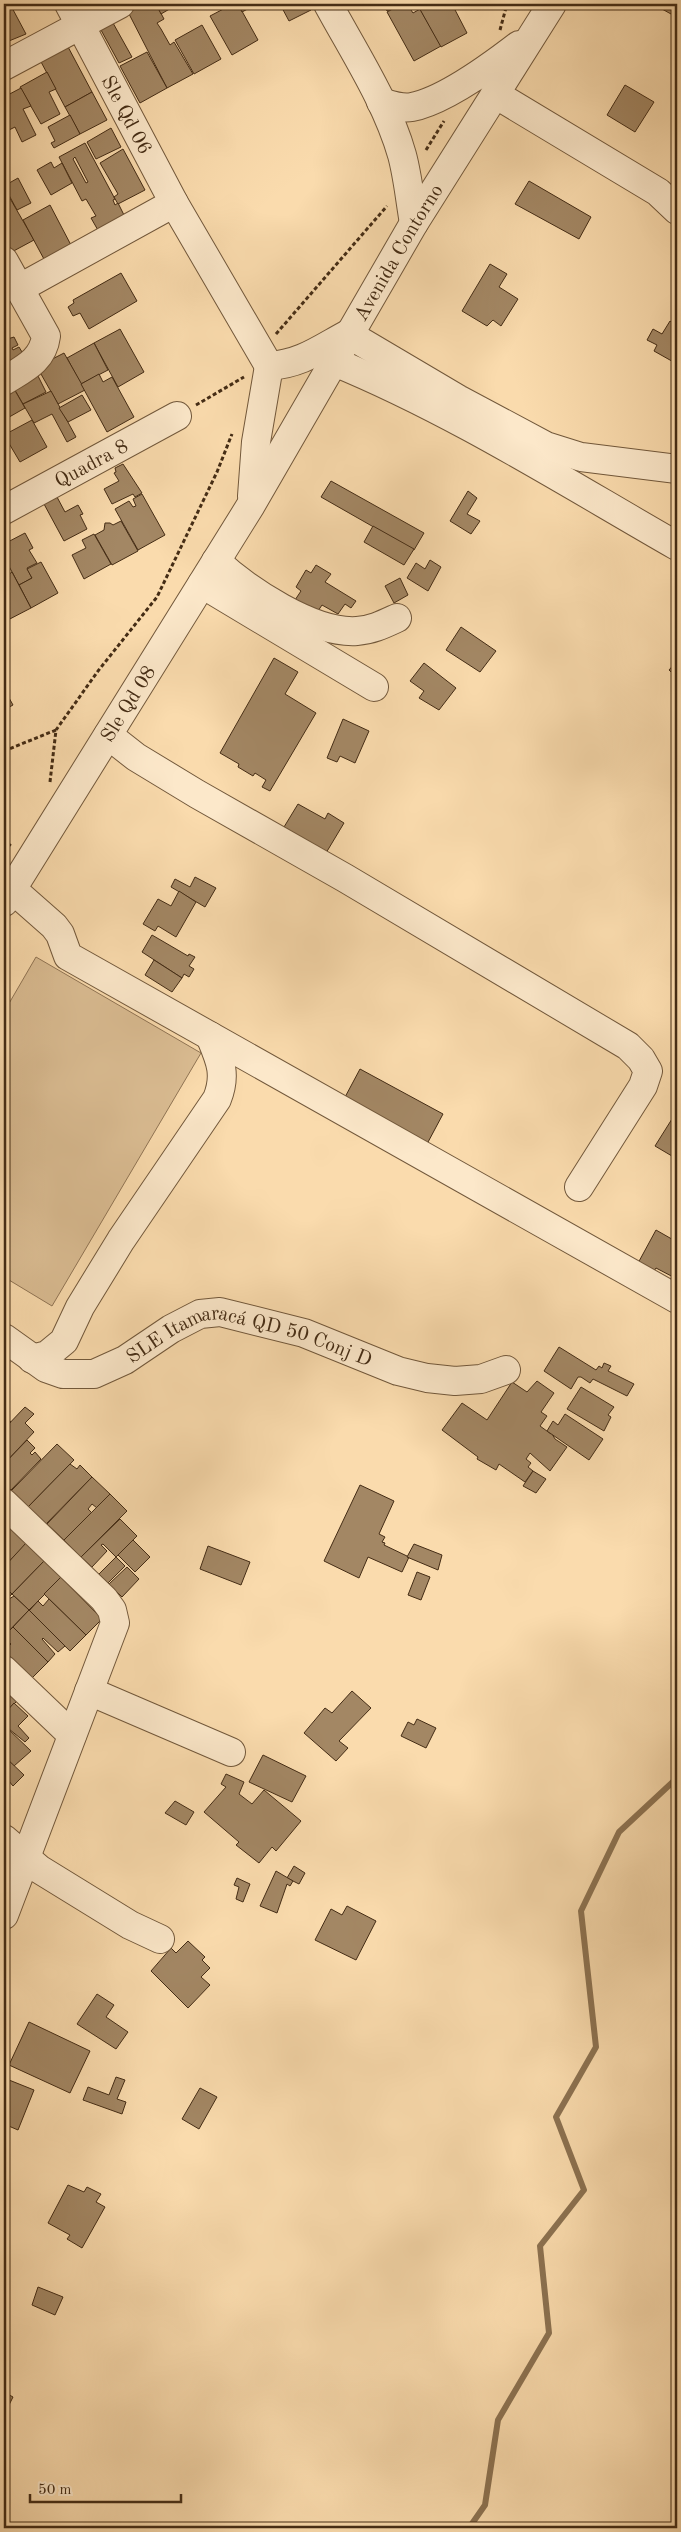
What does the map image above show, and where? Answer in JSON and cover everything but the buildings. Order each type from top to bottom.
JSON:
[{"type":"street","points":[[4,66],[75,15],[120,4]]},
{"type":"street","points":[[328,4],[381,102],[402,156],[414,223]]},
{"type":"street","name":"Avenida Contorno","points":[[251,504],[332,361],[414,223],[552,4]]},
{"type":"street","name":"Sle Qd 06","points":[[75,15],[174,203],[265,359]]},
{"type":"street","points":[[381,102],[396,107],[412,107],[432,99],[492,65],[532,36]]},
{"type":"street","points":[[495,94],[658,192],[677,210]]},
{"type":"street","points":[[20,288],[174,203]]},
{"type":"street","points":[[4,261],[45,332],[45,342],[40,355],[34,362],[4,381]]},
{"type":"street","points":[[251,504],[265,359],[289,365],[303,360],[348,334],[466,403],[562,453],[677,469]]},
{"type":"street","points":[[332,361],[373,378],[440,413],[677,546]]},
{"type":"street","name":"Quadra 8","points":[[4,510],[177,416]]},
{"type":"street","name":"Sle Qd 08","points":[[8,895],[251,504]]},
{"type":"street","points":[[216,561],[255,593],[288,611],[333,628],[356,631],[374,628],[397,618]]},
{"type":"street","points":[[202,584],[374,687]]},
{"type":"street","points":[[108,735],[136,757],[197,794],[345,878],[628,1046],[641,1059],[648,1071],[643,1086],[579,1187]]},
{"type":"street","points":[[8,895],[54,926],[60,934],[68,956],[677,1299]]},
{"type":"street","points":[[32,1359],[47,1355],[64,1342],[80,1307],[120,1240],[217,1099],[223,1084],[220,1059],[210,1036]]},
{"type":"street","name":"SLE Itamaracá QD 50 Conj D","points":[[4,1338],[46,1368],[63,1374],[94,1374],[124,1360],[171,1329],[200,1314],[220,1312],[304,1333],[398,1371],[426,1378],[455,1381],[481,1379],[506,1370]]},
{"type":"street","points":[[4,1503],[104,1599],[112,1610],[115,1623],[4,1915]]},
{"type":"street","points":[[4,1670],[72,1735]]},
{"type":"street","points":[[89,1691],[231,1752]]},
{"type":"street","points":[[4,1839],[24,1859],[130,1925],[160,1939]]},
{"type":"path","points":[[265,359],[384,210],[447,118]]},
{"type":"path","points":[[177,416],[249,374],[247,383]]},
{"type":"path","points":[[50,783],[56,730],[156,597],[217,472],[233,430]]},
{"type":"path","points":[[4,751],[56,730]]},
{"type":"path","points":[[4,852],[14,838]]},
{"type":"shaded area","points":[[36,957],[201,1053],[52,1306],[4,1277],[4,1012]]},
{"type":"waterway","points":[[469,2528],[485,2505],[498,2420],[549,2333],[540,2246],[584,2190],[556,2117],[596,2047],[581,1911],[619,1832],[677,1778]]}]
